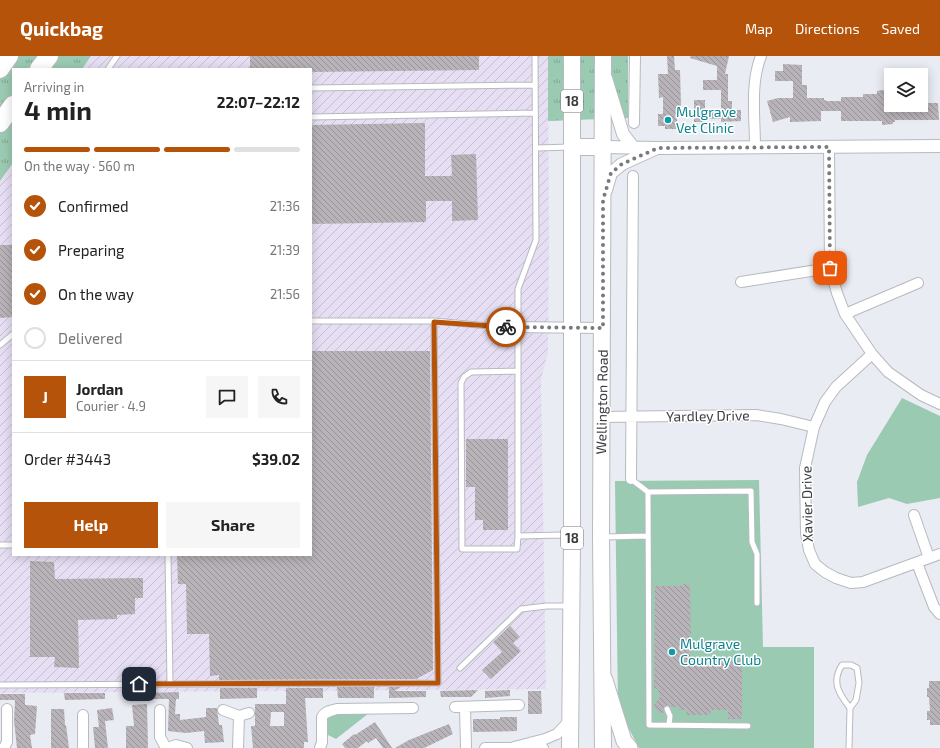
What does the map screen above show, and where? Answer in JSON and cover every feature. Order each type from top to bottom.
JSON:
[{"type":"highway","points":[[0,69],[10,56]]},
{"type":"highway","points":[[40,68],[49,56]]},
{"type":"highway","name":"18","points":[[570,748],[572,538],[572,56]]},
{"type":"highway","name":"Wellington Road","points":[[602,748],[601,536],[604,62]]},
{"type":"highway","points":[[0,123],[12,106]]},
{"type":"highway","points":[[572,147],[604,147]]},
{"type":"main road","points":[[602,673],[624,741],[630,748]]},
{"type":"street","points":[[634,123],[635,56]]},
{"type":"street","points":[[755,147],[754,80],[761,56]]},
{"type":"street","points":[[604,62],[623,134],[633,147]]},
{"type":"street","points":[[604,147],[940,146]]},
{"type":"street","points":[[829,147],[830,268],[836,293],[845,314],[872,354],[888,372],[921,395],[940,404]]},
{"type":"street","points":[[603,200],[611,173],[622,164],[658,148]]},
{"type":"street","points":[[631,480],[633,176]]},
{"type":"street","points":[[741,282],[830,268]]},
{"type":"street","points":[[845,314],[918,283]]},
{"type":"street","points":[[500,327],[603,328]]},
{"type":"street","name":"Xavier Drive","points":[[872,354],[836,387],[825,402],[814,427],[805,468],[806,533],[808,550],[815,564],[825,572],[836,578],[851,583],[863,582],[940,554]]},
{"type":"street","name":"Yardley Drive","points":[[602,417],[632,418],[756,415],[814,427]]},
{"type":"street","points":[[914,515],[929,558]]},
{"type":"street","points":[[917,563],[934,607],[940,614]]},
{"type":"street","points":[[466,748],[460,707],[519,705]]},
{"type":"street","points":[[320,748],[322,742],[321,724],[324,713],[337,709],[413,708]]},
{"type":"street","points":[[4,748],[7,742],[7,709]]},
{"type":"street","points":[[160,710],[160,737],[167,748],[176,745],[187,748]]},
{"type":"street","points":[[223,710],[244,714],[238,748]]},
{"type":"street","points":[[83,715],[83,748]]},
{"type":"street","points":[[514,747],[545,739],[557,734],[570,720]]},
{"type":"street","points":[[485,748],[542,748]]},
{"type":"lane","points":[[109,68],[117,56]]},
{"type":"lane","points":[[518,371],[471,372],[464,377],[461,383],[462,549],[518,549],[518,371],[518,327],[518,289],[536,240],[534,56]]},
{"type":"lane","points":[[312,88],[535,85]]},
{"type":"lane","points":[[312,117],[535,113]]},
{"type":"lane","points":[[536,148],[572,147]]},
{"type":"lane","points":[[312,321],[434,322],[500,327]]},
{"type":"lane","points":[[0,685],[438,683],[434,322]]},
{"type":"lane","points":[[0,344],[12,335]]},
{"type":"lane","points":[[631,480],[648,492],[751,491],[752,542],[757,554],[757,603]]},
{"type":"lane","points":[[648,492],[649,725],[748,726]]},
{"type":"lane","points":[[518,536],[562,535],[572,538]]},
{"type":"lane","points":[[601,536],[648,536]]},
{"type":"lane","points":[[0,545],[12,545]]},
{"type":"lane","points":[[168,556],[170,684]]},
{"type":"lane","points":[[460,668],[521,609],[547,606],[571,606]]},
{"type":"lane","points":[[849,748],[850,708],[856,700],[859,683],[857,668],[851,665],[842,666],[838,672],[837,683],[840,695],[850,708]]},
{"type":"lane","points":[[649,701],[656,702]]},
{"type":"lane","points":[[667,709],[670,716],[669,725]]},
{"type":"shaded area","points":[[91,56],[548,56],[548,352],[541,380],[546,689],[0,693],[0,181],[12,164],[12,556],[312,556],[312,68],[83,68]]},
{"type":"green space","points":[[0,56],[91,56],[83,68],[12,68],[12,164],[0,181]]},
{"type":"green space","points":[[548,56],[628,56],[628,118],[548,121]]},
{"type":"green space","points":[[902,398],[940,416],[940,498],[907,504],[889,498],[858,507],[857,482],[867,455]]},
{"type":"green space","points":[[759,480],[763,647],[814,647],[814,748],[639,748],[618,708],[615,481]]},
{"type":"green space","points":[[369,713],[336,739],[326,734],[326,716],[330,714]]},
{"type":"building","points":[[250,56],[479,56],[479,70],[312,72],[312,68],[250,68]]},
{"type":"building","points":[[667,56],[674,56],[675,70],[680,70],[681,106],[677,106],[677,129],[665,129],[665,126],[658,126],[658,114],[663,114],[663,97],[659,98],[658,74],[668,74]]},
{"type":"building","points":[[691,56],[729,56],[725,74],[728,74],[728,101],[732,101],[732,110],[741,110],[741,121],[721,122],[721,119],[705,119],[705,122],[694,122],[694,100],[705,100],[705,109],[721,110],[721,90],[703,90],[703,80],[717,80],[717,66],[690,58]]},
{"type":"building","points":[[783,64],[802,65],[802,85],[807,85],[807,98],[824,98],[824,100],[827,101],[841,101],[841,97],[863,97],[863,94],[877,94],[877,91],[884,90],[884,112],[928,112],[928,103],[938,103],[939,120],[895,120],[893,124],[882,125],[882,121],[841,121],[841,111],[821,111],[821,121],[790,122],[790,117],[773,122],[767,101],[778,98],[793,98],[793,81],[775,81],[775,71],[783,71]]},
{"type":"building","points":[[425,123],[425,176],[452,176],[451,155],[476,154],[478,220],[452,221],[452,201],[426,201],[426,222],[312,224],[312,125]]},
{"type":"building","points":[[0,245],[12,245],[12,317],[0,318]]},
{"type":"building","points":[[312,351],[430,351],[433,670],[416,679],[219,680],[219,675],[210,676],[209,634],[187,634],[186,584],[178,584],[177,556],[312,556]]},
{"type":"building","points":[[466,439],[508,439],[508,530],[483,530],[483,520],[475,520],[475,487],[466,487]]},
{"type":"building","points":[[30,561],[54,562],[55,579],[143,578],[143,598],[135,598],[135,614],[117,615],[117,619],[78,620],[79,668],[54,667],[55,657],[30,657]]},
{"type":"building","name":"Mulgrave Country Club","points":[[682,584],[690,584],[690,657],[700,664],[742,661],[742,719],[728,719],[728,710],[710,710],[711,715],[687,715],[686,710],[679,710],[679,707],[671,707],[667,705],[664,707],[664,712],[661,714],[653,706],[660,697],[658,689],[654,688],[655,586],[682,586]]},
{"type":"building","points":[[510,626],[520,637],[513,643],[521,651],[491,679],[482,670],[502,652],[493,642]]},
{"type":"building","points":[[929,681],[940,681],[940,725],[930,725],[930,720],[927,720],[927,711],[930,711],[929,697],[927,697]]},
{"type":"building","points":[[337,687],[374,687],[374,698],[338,698]]},
{"type":"building","points":[[389,687],[401,687],[394,691],[426,691],[426,697],[389,698]]},
{"type":"building","points":[[220,688],[257,688],[257,698],[220,699]]},
{"type":"building","points":[[286,688],[323,688],[323,698],[305,698],[308,742],[304,742],[304,748],[253,748],[251,726],[255,726],[255,704],[286,704]],"holes":[[[271,712],[284,712],[284,726],[270,726]]]},
{"type":"building","points":[[478,690],[471,697],[441,697],[440,691]]},
{"type":"building","points":[[510,690],[510,696],[485,698],[485,691]]},
{"type":"building","points":[[528,691],[541,691],[542,714],[528,714]]},
{"type":"building","points":[[179,692],[179,699],[176,699],[175,714],[180,714],[180,720],[206,717],[206,708],[217,708],[219,725],[222,725],[224,742],[205,743],[204,731],[186,733],[168,731],[169,699],[142,699],[142,693]]},
{"type":"building","points":[[64,693],[105,693],[105,699],[65,700]]},
{"type":"building","points":[[0,694],[25,694],[25,705],[37,706],[35,734],[30,735],[32,748],[17,748],[14,721],[15,700],[0,700]]},
{"type":"building","points":[[147,704],[148,748],[126,748],[126,726],[134,726],[132,705]]},
{"type":"building","points":[[112,708],[114,720],[105,721],[108,748],[95,748],[93,727],[99,727],[97,710]]},
{"type":"building","points":[[51,709],[64,709],[69,748],[51,748]]},
{"type":"building","points":[[500,717],[517,717],[517,731],[473,732],[473,719],[500,719]]},
{"type":"building","points":[[375,722],[392,748],[383,748],[376,738],[368,743],[367,741],[358,748],[345,748],[342,744],[354,734],[355,735]]},
{"type":"building","points":[[449,724],[453,734],[424,748],[395,748],[409,740]]},
{"type":"way so far","points":[[506,327],[603,328],[603,200],[611,173],[622,164],[658,148],[829,147],[830,268]]},
{"type":"place","name":"Mulgrave Vet Clinic","points":[[668,120]]},
{"type":"place","name":"Mulgrave Country Club","points":[[672,652]]},
{"type":"route","points":[[139,684],[438,683],[434,322],[506,327]]}]
